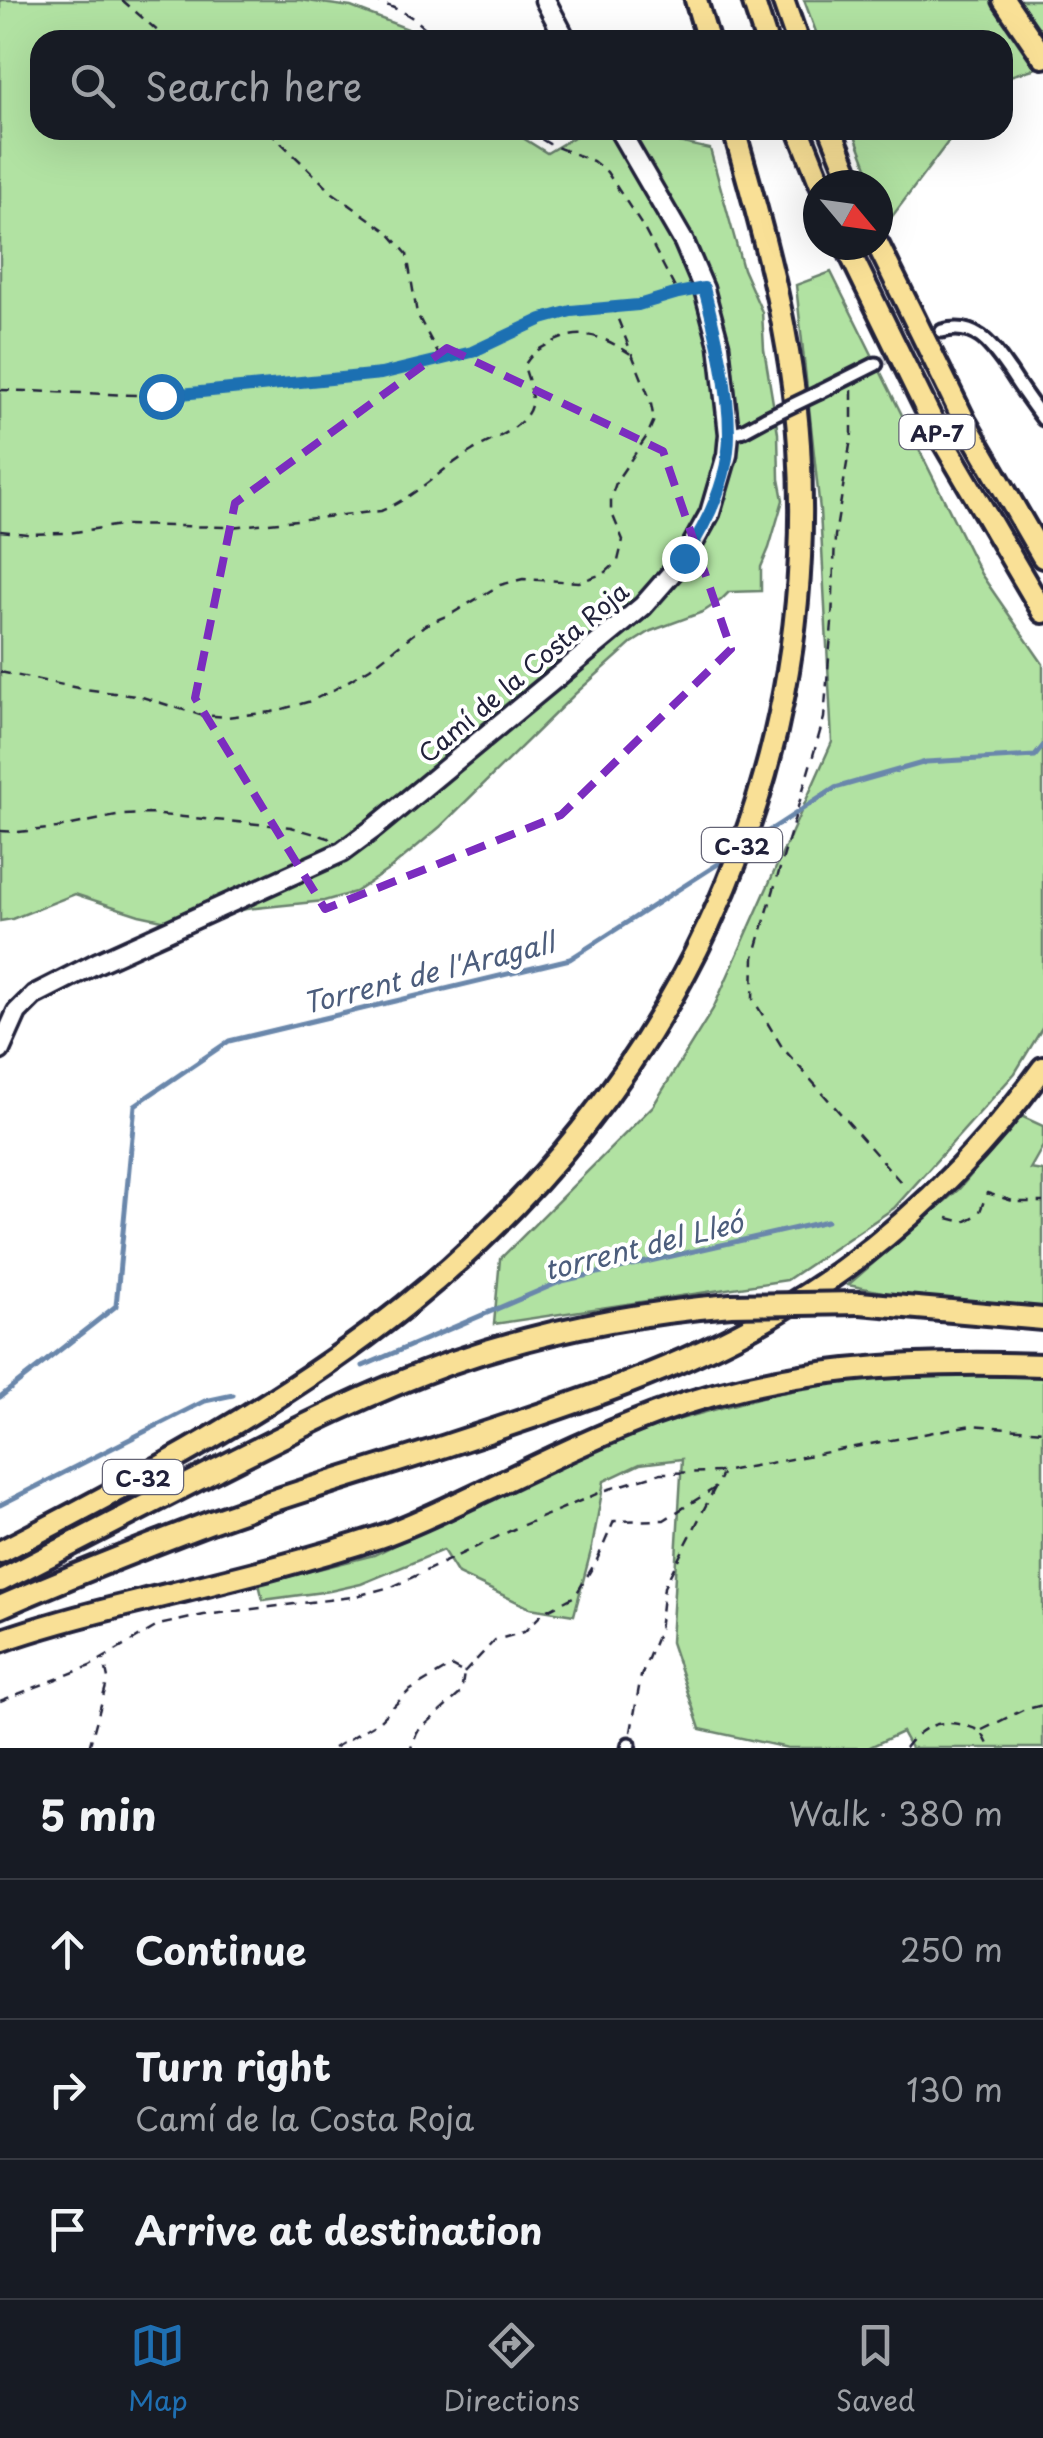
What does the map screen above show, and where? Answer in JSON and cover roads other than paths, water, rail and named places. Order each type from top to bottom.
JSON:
[{"type":"highway","points":[[696,0],[705,30]]},
{"type":"highway","points":[[753,0],[763,30]]},
{"type":"highway","points":[[783,0],[794,30]]},
{"type":"highway","points":[[1004,0],[1043,57]]},
{"type":"highway","name":"C-32","points":[[0,1552],[250,1414],[344,1352],[445,1272],[526,1195],[586,1125],[652,1033],[688,968],[726,886],[758,797],[784,689],[798,587],[800,465],[792,374],[771,264],[737,140]]},
{"type":"highway","points":[[803,140],[815,170]]},
{"type":"highway","points":[[834,140],[846,170]]},
{"type":"highway","name":"AP-7","points":[[853,260],[937,431],[1043,612]]},
{"type":"highway","name":"AP-7","points":[[885,260],[956,406],[1043,557]]},
{"type":"highway","name":"C-32","points":[[0,1607],[214,1521],[572,1404],[710,1349],[813,1290],[928,1200],[979,1148],[1043,1068]]},
{"type":"highway","name":"C-32","points":[[0,1581],[337,1410],[487,1351],[577,1327],[732,1305],[860,1303],[1043,1319]]},
{"type":"highway","points":[[0,1642],[57,1622],[299,1562],[386,1534],[658,1412],[704,1399],[776,1380],[884,1365],[1043,1364]]},
{"type":"street","points":[[545,0],[561,30]]},
{"type":"street","name":"Camí de la Costa Roja","points":[[0,1050],[17,1012],[34,995],[342,852],[373,830],[643,606],[699,536],[721,481],[729,434],[719,345],[704,288],[684,242],[625,140]]},
{"type":"street","points":[[942,331],[970,330],[989,342],[1043,419]]},
{"type":"street","points":[[729,434],[876,364]]},
{"type":"waterway","name":"Torrent de l'Aragall","points":[[750,843],[835,788],[926,762],[1035,756],[1043,746]]},
{"type":"waterway","name":"Torrent de l'Aragall","points":[[0,1397],[116,1306],[135,1105],[229,1041],[570,959],[729,857]]},
{"type":"waterway","name":"torrent del Lleó","points":[[363,1366],[562,1281],[827,1221]]},
{"type":"waterway","name":"torrent del Lleó","points":[[0,1505],[205,1401],[233,1395]]},
{"type":"tunnel","points":[[876,364],[942,331]]}]
